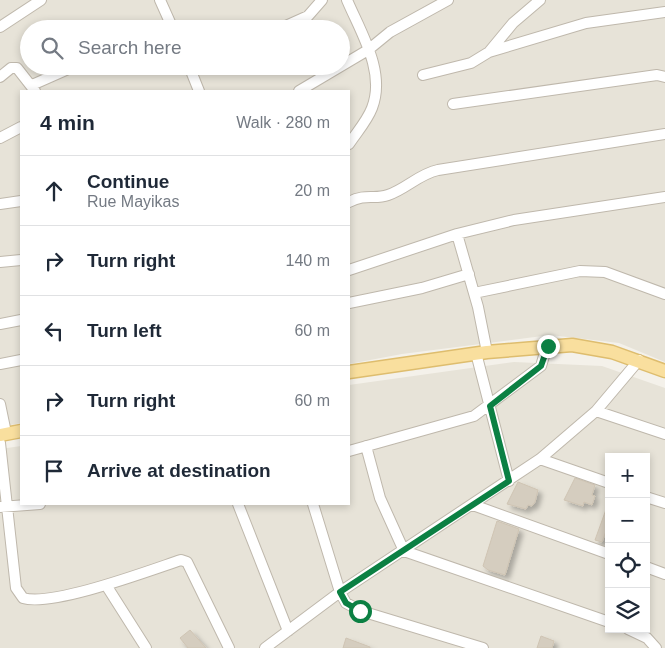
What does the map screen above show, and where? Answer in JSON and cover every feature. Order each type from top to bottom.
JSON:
[{"type":"main road","points":[[350,372],[481,352],[548,346],[590,347],[639,360],[665,371]]},
{"type":"main road","points":[[2,437],[20,431]]},
{"type":"street","points":[[0,27],[41,0]]},
{"type":"street","points":[[160,0],[169,20]]},
{"type":"street","points":[[299,20],[308,16],[322,0]]},
{"type":"street","points":[[347,0],[368,50],[376,75],[377,89],[368,118],[350,143]]},
{"type":"street","points":[[350,61],[368,50],[390,32],[448,0]]},
{"type":"street","points":[[489,52],[513,23],[540,0]]},
{"type":"street","points":[[423,75],[471,63],[489,52],[586,23],[665,12]]},
{"type":"street","points":[[0,77],[8,70],[17,68],[20,72]]},
{"type":"street","points":[[23,75],[33,88],[58,75]]},
{"type":"street","points":[[191,75],[195,90]]},
{"type":"street","points":[[301,90],[326,75]]},
{"type":"street","points":[[453,104],[657,75],[665,77]]},
{"type":"street","points":[[0,138],[20,128]]},
{"type":"street","points":[[350,202],[361,196],[386,196],[424,174],[438,170],[665,134]]},
{"type":"street","points":[[350,270],[457,234],[514,220],[665,197]]},
{"type":"street","points":[[0,204],[20,201]]},
{"type":"street","points":[[457,234],[474,293],[490,406],[509,481]]},
{"type":"street","points":[[0,262],[20,260]]},
{"type":"street","points":[[474,293],[571,272],[594,270],[665,294]]},
{"type":"street","points":[[350,303],[422,288],[469,274]]},
{"type":"street","points":[[0,324],[20,320]]},
{"type":"street","points":[[350,451],[474,416],[490,406],[541,366],[548,346]]},
{"type":"street","points":[[0,364],[20,360]]},
{"type":"street","points":[[266,648],[340,592],[404,552],[540,459],[596,411],[639,360]]},
{"type":"street","points":[[0,404],[4,507],[16,588],[23,598],[37,601],[106,584],[180,560],[187,562],[229,648]]},
{"type":"street","points":[[596,411],[665,434]]},
{"type":"street","points":[[366,446],[380,498],[404,552],[605,621]]},
{"type":"street","points":[[540,459],[605,482]]},
{"type":"street","points":[[649,498],[665,503]]},
{"type":"street","points":[[4,507],[28,505]]},
{"type":"street","points":[[238,505],[288,631]]},
{"type":"street","points":[[313,505],[340,592],[352,608],[483,648]]},
{"type":"street","points":[[473,505],[605,553]]},
{"type":"street","points":[[650,568],[665,574]]},
{"type":"street","points":[[106,584],[146,648]]},
{"type":"street","points":[[636,633],[647,638],[656,648]]},
{"type":"shaded area","points":[[0,0],[665,0],[665,362],[619,343],[550,335],[402,354],[350,364],[350,90],[20,90],[20,423],[0,427]]},
{"type":"shaded area","points":[[514,362],[602,366],[665,388],[665,648],[0,648],[0,449],[20,446],[20,505],[350,505],[350,385]]},
{"type":"building","points":[[575,478],[595,485],[592,495],[595,496],[592,505],[584,502],[583,506],[564,500]]},
{"type":"building","points":[[518,482],[538,490],[535,502],[532,506],[528,505],[526,509],[507,504]]},
{"type":"building","points":[[605,512],[605,534],[602,542],[595,540]]},
{"type":"building","points":[[497,521],[519,529],[505,575],[488,570],[483,566]]},
{"type":"building","points":[[190,630],[206,648],[188,648],[180,638]]},
{"type":"building","points":[[541,636],[554,641],[552,648],[537,648]]},
{"type":"building","points":[[346,638],[370,647],[370,648],[343,648]]},
{"type":"route","points":[[360,611],[346,603],[340,592],[404,552],[509,481],[490,406],[541,366],[548,346]]}]
